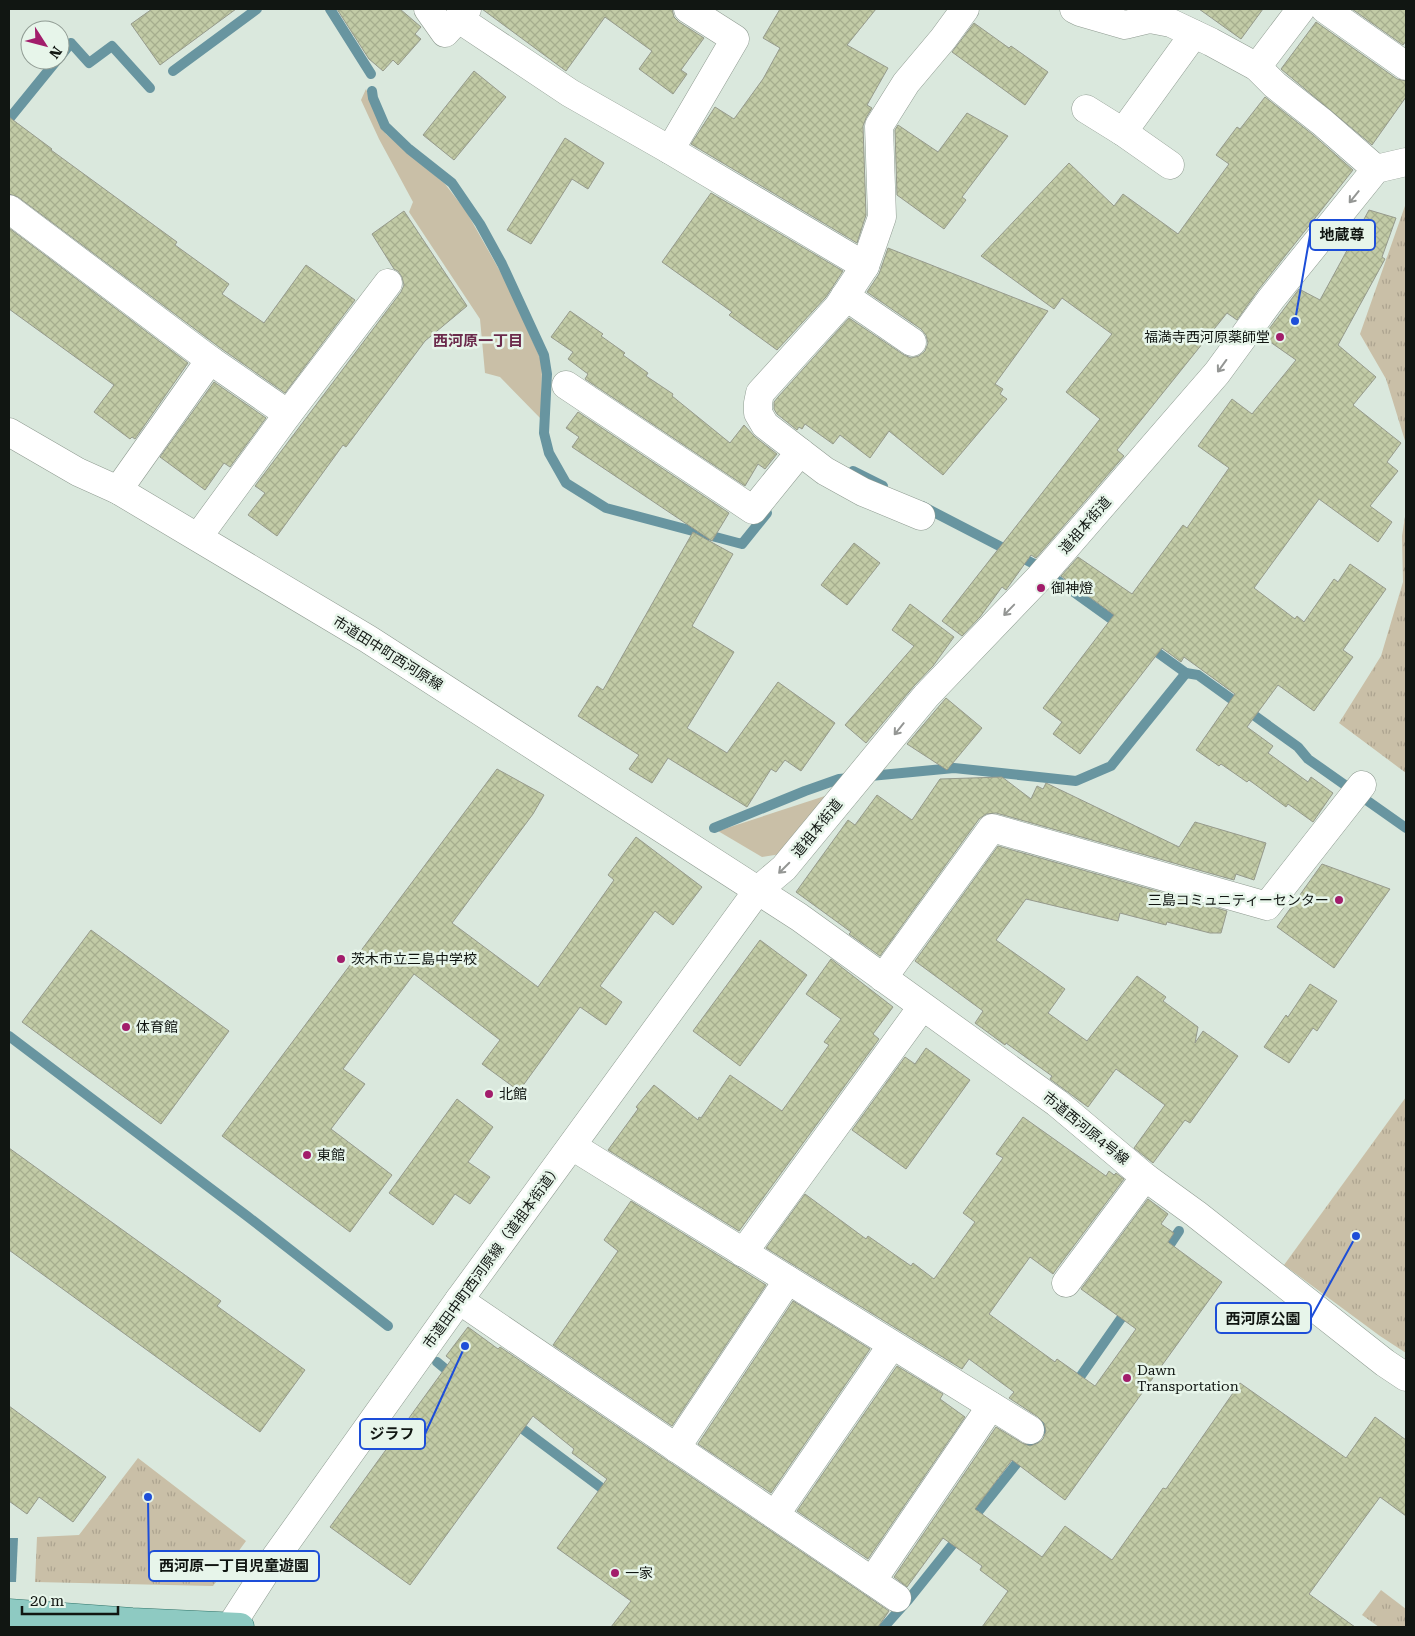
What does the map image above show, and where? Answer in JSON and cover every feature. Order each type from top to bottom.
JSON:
[{"type":"main road","points":[[9,1613],[234,1627]]},
{"type":"street","points":[[428,9],[445,34],[463,14],[570,93],[670,150],[864,266]]},
{"type":"street","points":[[670,150],[735,39],[688,9]]},
{"type":"street","points":[[921,516],[863,492],[825,471],[765,425],[758,413],[758,403],[760,393],[838,306],[864,266],[882,217],[879,126],[906,83],[943,40],[965,9]]},
{"type":"street","points":[[1074,9],[1125,25],[1150,19],[1171,24],[1194,34],[1257,67],[1275,85],[1322,122],[1376,169],[1406,162]]},
{"type":"street","points":[[1257,67],[1301,9]]},
{"type":"street","points":[[1325,9],[1406,66]]},
{"type":"street","points":[[1123,132],[1194,34]]},
{"type":"street","points":[[1086,108],[1170,165]]},
{"type":"street","name":"道祖本街道","points":[[758,890],[784,868],[926,696],[1049,567],[1218,373],[1271,299],[1376,169]]},
{"type":"street","points":[[9,209],[210,360],[288,414]]},
{"type":"street","points":[[198,537],[288,414],[388,283]]},
{"type":"street","points":[[845,296],[912,342]]},
{"type":"street","points":[[118,490],[210,360]]},
{"type":"street","points":[[566,385],[753,510],[800,452]]},
{"type":"street","name":"市道田中町西河原線","points":[[9,432],[78,472],[118,490],[368,639],[758,890]]},
{"type":"street","points":[[883,978],[992,828],[1267,906],[1362,785]]},
{"type":"street","name":"市道西河原4号線","points":[[758,890],[799,917],[1057,1103],[1145,1177],[1217,1230],[1385,1363],[1406,1377]]},
{"type":"street","name":"市道田中町西河原線（道祖本街道）","points":[[234,1627],[270,1565],[458,1300],[758,890]]},
{"type":"street","points":[[743,1252],[922,1007]]},
{"type":"street","points":[[572,1146],[1030,1430]]},
{"type":"street","points":[[1066,1283],[1145,1177]]},
{"type":"street","points":[[676,1448],[788,1280]]},
{"type":"street","points":[[458,1300],[897,1598]]},
{"type":"street","points":[[775,1515],[892,1344]]},
{"type":"street","points":[[872,1581],[991,1406]]},
{"type":"green space","points":[[366,89],[386,134],[445,184],[466,211],[505,280],[542,362],[541,419],[500,377],[485,373],[480,319],[409,212],[413,202],[379,139],[361,100]]},
{"type":"green space","points":[[1406,203],[1406,444],[1386,379],[1360,334]]},
{"type":"green space","points":[[1406,510],[1406,773],[1339,723],[1381,656],[1403,582],[1402,536]]},
{"type":"green space","points":[[831,794],[787,853],[762,857],[718,831]]},
{"type":"green space","points":[[1406,1097],[1406,1353],[1284,1265]]},
{"type":"green space","points":[[138,1458],[246,1541],[213,1586],[35,1582],[37,1537],[79,1535]]},
{"type":"green space","points":[[1381,1590],[1406,1609],[1406,1627],[1379,1627],[1362,1615]]},
{"type":"water","points":[[9,1538],[18,1538],[16,1582],[9,1582]]},
{"type":"building","points":[[152,9],[236,9],[160,65],[131,24]]},
{"type":"building","points":[[337,9],[400,9],[421,27],[415,34],[421,39],[398,65],[393,60],[383,71],[369,59]]},
{"type":"building","points":[[482,9],[672,9],[674,17],[679,22],[704,38],[681,70],[687,74],[673,94],[639,69],[652,51],[605,17],[566,71]]},
{"type":"building","points":[[780,9],[876,9],[847,45],[888,68],[867,105],[872,108],[863,126],[866,215],[857,243],[691,144],[715,107],[734,119],[763,79],[780,48],[763,38]]},
{"type":"building","points":[[1199,9],[1263,9],[1241,39]]},
{"type":"building","points":[[1352,9],[1406,9],[1406,41],[1403,45]]},
{"type":"building","points":[[1316,22],[1397,79],[1406,81],[1406,97],[1372,145],[1281,69]]},
{"type":"building","points":[[974,23],[1009,48],[1011,46],[1048,72],[1025,105],[952,52]]},
{"type":"building","points":[[474,71],[506,97],[454,160],[423,135]]},
{"type":"building","points":[[1265,97],[1312,134],[1353,170],[1259,289],[1237,320],[1227,313],[1117,450],[1124,456],[1036,558],[1031,555],[1006,590],[1002,587],[980,617],[962,636],[942,621],[1100,419],[1066,392],[1112,334],[1062,298],[1054,309],[981,256],[1069,163],[1114,206],[1123,194],[1178,234],[1229,164],[1216,155],[1237,127],[1240,129]]},
{"type":"building","points":[[967,113],[1008,136],[962,197],[966,200],[944,229],[897,195],[895,130],[898,125],[938,152]]},
{"type":"building","points":[[9,117],[177,242],[175,245],[229,284],[222,294],[264,323],[306,265],[355,300],[285,393],[219,347],[18,197],[9,194]]},
{"type":"building","points":[[565,138],[604,163],[588,189],[572,179],[531,244],[507,230]]},
{"type":"building","points":[[711,193],[843,271],[826,297],[777,350],[729,315],[732,312],[662,262]]},
{"type":"building","points":[[1369,210],[1396,218],[1382,257],[1385,259],[1338,345],[1376,377],[1353,405],[1401,443],[1387,462],[1398,471],[1370,506],[1392,522],[1378,542],[1319,499],[1254,588],[1295,619],[1297,616],[1304,622],[1334,579],[1338,582],[1350,564],[1386,589],[1343,650],[1353,657],[1314,711],[1278,685],[1247,727],[1273,746],[1268,753],[1308,782],[1311,777],[1333,793],[1313,822],[1288,804],[1286,807],[1249,780],[1247,782],[1196,750],[1235,694],[1184,657],[1181,662],[1162,648],[1080,754],[1053,734],[1062,722],[1043,708],[1114,615],[1061,576],[1078,557],[1132,594],[1183,525],[1187,528],[1229,468],[1198,446],[1232,399],[1252,414],[1296,360],[1263,337],[1299,289],[1320,300]]},
{"type":"building","points":[[404,211],[467,306],[425,341],[346,447],[343,445],[277,536],[248,515],[265,493],[255,486],[401,292],[404,285],[402,277],[394,269],[372,234]]},
{"type":"building","points":[[9,228],[188,363],[135,439],[132,437],[130,439],[94,412],[114,385],[9,309]]},
{"type":"building","points":[[888,248],[1048,311],[995,384],[1003,389],[1000,394],[1007,399],[943,475],[889,431],[870,458],[840,435],[833,444],[805,424],[802,429],[799,427],[797,430],[777,414],[774,409],[774,402],[778,397],[849,318],[904,355],[911,358],[919,356],[925,351],[928,343],[926,335],[921,329],[867,292],[879,274]]},
{"type":"building","points":[[570,311],[603,334],[601,336],[648,373],[646,376],[673,394],[672,396],[730,443],[744,425],[755,437],[777,454],[765,469],[758,464],[745,486],[585,379],[588,374],[568,359],[573,352],[551,337]]},
{"type":"building","points":[[214,382],[266,418],[230,467],[224,463],[205,490],[160,457]]},
{"type":"building","points":[[578,412],[729,513],[712,541],[572,447],[579,437],[566,428]]},
{"type":"building","points":[[693,532],[733,554],[692,626],[734,652],[687,728],[727,753],[778,682],[835,723],[801,771],[785,760],[776,772],[771,769],[747,807],[668,758],[652,783],[629,769],[639,755],[578,716],[597,686],[603,690]]},
{"type":"building","points":[[854,543],[880,563],[847,605],[821,585]]},
{"type":"building","points":[[910,604],[954,637],[933,666],[866,743],[845,725],[914,646],[892,630]]},
{"type":"building","points":[[946,698],[982,728],[947,770],[907,744]]},
{"type":"building","points":[[497,769],[544,795],[533,814],[452,923],[538,987],[614,880],[608,875],[636,837],[702,887],[673,925],[655,911],[600,986],[622,1002],[606,1025],[580,1007],[519,1091],[482,1064],[500,1040],[414,974],[343,1069],[365,1084],[331,1129],[392,1175],[350,1232],[222,1136]]},
{"type":"building","points":[[1002,777],[1031,799],[1037,786],[1043,789],[1046,783],[1179,847],[1195,822],[1266,843],[1254,880],[1236,874],[1234,880],[996,813],[986,814],[979,819],[880,956],[849,934],[851,932],[796,892],[848,820],[855,825],[877,795],[912,820],[940,779]]},
{"type":"building","points":[[998,846],[1227,911],[1221,933],[1210,933],[1167,922],[1166,925],[1120,913],[1118,921],[1026,899],[996,940],[1065,989],[1048,1013],[1087,1041],[1137,976],[1166,997],[1163,1001],[1198,1027],[1195,1043],[1203,1031],[1238,1056],[1190,1123],[1185,1120],[1153,1163],[1134,1148],[1165,1105],[1116,1069],[1088,1107],[1050,1079],[1052,1076],[975,1023],[983,1011],[915,961]]},
{"type":"building","name":"三島コミュニティーセンター","points":[[1322,864],[1390,889],[1334,968],[1277,927]]},
{"type":"building","name":"体育館","points":[[91,930],[229,1031],[161,1124],[22,1022]]},
{"type":"building","points":[[760,940],[807,975],[740,1066],[693,1031]]},
{"type":"building","points":[[831,959],[893,1007],[873,1034],[879,1039],[739,1231],[608,1150],[638,1109],[636,1107],[654,1085],[698,1120],[730,1075],[782,1111],[829,1045],[824,1042],[841,1019],[806,994]]},
{"type":"building","points":[[1310,984],[1337,1001],[1317,1031],[1313,1028],[1289,1063],[1264,1047],[1286,1015],[1288,1017]]},
{"type":"building","points":[[926,1048],[970,1080],[906,1169],[852,1130],[905,1057],[915,1064]]},
{"type":"building","points":[[457,1099],[493,1127],[468,1162],[490,1177],[470,1204],[455,1194],[433,1225],[389,1193]]},
{"type":"building","points":[[1023,1117],[1106,1176],[1109,1171],[1114,1175],[1116,1173],[1124,1179],[1053,1274],[1030,1257],[989,1314],[1055,1362],[1057,1359],[1095,1386],[1136,1329],[1081,1289],[1148,1199],[1168,1214],[1161,1224],[1174,1233],[1168,1242],[1222,1282],[1065,1500],[1012,1460],[975,1509],[1042,1557],[1065,1526],[1112,1560],[1163,1488],[1166,1489],[1240,1383],[1346,1458],[1375,1417],[1406,1440],[1406,1516],[1380,1497],[1309,1594],[1355,1627],[982,1627],[1008,1591],[980,1570],[982,1566],[943,1538],[907,1587],[894,1577],[996,1427],[1030,1446],[1043,1439],[1046,1431],[1044,1423],[1009,1398],[1014,1392],[969,1359],[962,1369],[766,1248],[805,1194],[866,1239],[868,1236],[911,1266],[913,1263],[934,1279],[975,1222],[963,1213],[1003,1158],[996,1154]]},
{"type":"building","points":[[9,1148],[221,1301],[217,1306],[305,1370],[260,1432],[9,1250]]},
{"type":"building","points":[[631,1201],[766,1285],[672,1426],[553,1345],[618,1251],[604,1240]]},
{"type":"building","points":[[793,1301],[870,1349],[771,1493],[698,1444]]},
{"type":"building","points":[[468,1327],[889,1611],[878,1627],[611,1627],[631,1601],[557,1548],[607,1479],[572,1453],[574,1449],[533,1416],[410,1585],[330,1527],[451,1360],[446,1356]]},
{"type":"building","points":[[897,1366],[943,1394],[940,1399],[965,1417],[868,1559],[797,1511]]},
{"type":"building","points":[[9,1406],[106,1477],[73,1522],[39,1497],[27,1514],[9,1501]]},
{"type":"waterway","points":[[173,71],[257,9]]},
{"type":"waterway","points":[[330,9],[371,74]]},
{"type":"waterway","points":[[70,44],[71,43],[89,63],[112,46],[150,88]]},
{"type":"waterway","points":[[9,119],[49,70]]},
{"type":"waterway","points":[[372,91],[385,126],[409,149],[452,183],[480,224],[502,264],[544,355],[547,374],[544,433],[549,453],[566,483],[606,508],[742,544],[767,513]]},
{"type":"waterway","points":[[853,471],[883,486]]},
{"type":"waterway","points":[[922,506],[1036,565],[1121,626]]},
{"type":"waterway","points":[[1147,645],[1186,673],[1198,675],[1298,747],[1308,759],[1406,828]]},
{"type":"waterway","points":[[714,828],[839,779],[954,768],[1076,781],[1111,766],[1186,673]]},
{"type":"waterway","points":[[9,1036],[247,1216],[388,1326]]},
{"type":"waterway","points":[[1163,1255],[1179,1231]]},
{"type":"waterway","points":[[1073,1387],[1129,1307]]},
{"type":"waterway","points":[[437,1362],[455,1377]]},
{"type":"waterway","points":[[970,1522],[1025,1453],[1052,1415]]},
{"type":"waterway","points":[[512,1421],[611,1495]]},
{"type":"waterway","points":[[884,1627],[961,1534]]},
{"type":"place","name":"地蔵尊","points":[[1295,321]]},
{"type":"place","name":"福満寺西河原薬師堂","points":[[1280,337]]},
{"type":"place","name":"御神燈","points":[[1041,588]]},
{"type":"place","name":"三島コミュニティーセンター","points":[[1339,900]]},
{"type":"place","name":"茨木市立三島中学校","points":[[341,959]]},
{"type":"place","name":"体育館","points":[[126,1027]]},
{"type":"place","name":"北館","points":[[489,1094]]},
{"type":"place","name":"東館","points":[[307,1155]]},
{"type":"place","name":"西河原公園","points":[[1356,1236]]},
{"type":"place","name":"ジラフ","points":[[465,1346]]},
{"type":"place","name":"Dawn Transportation","points":[[1127,1378]]},
{"type":"place","name":"西河原一丁目児童遊園","points":[[148,1497]]},
{"type":"place","name":"一家","points":[[615,1573]]},
{"type":"district","name":"西河原一丁目","points":[[478,341]]}]
